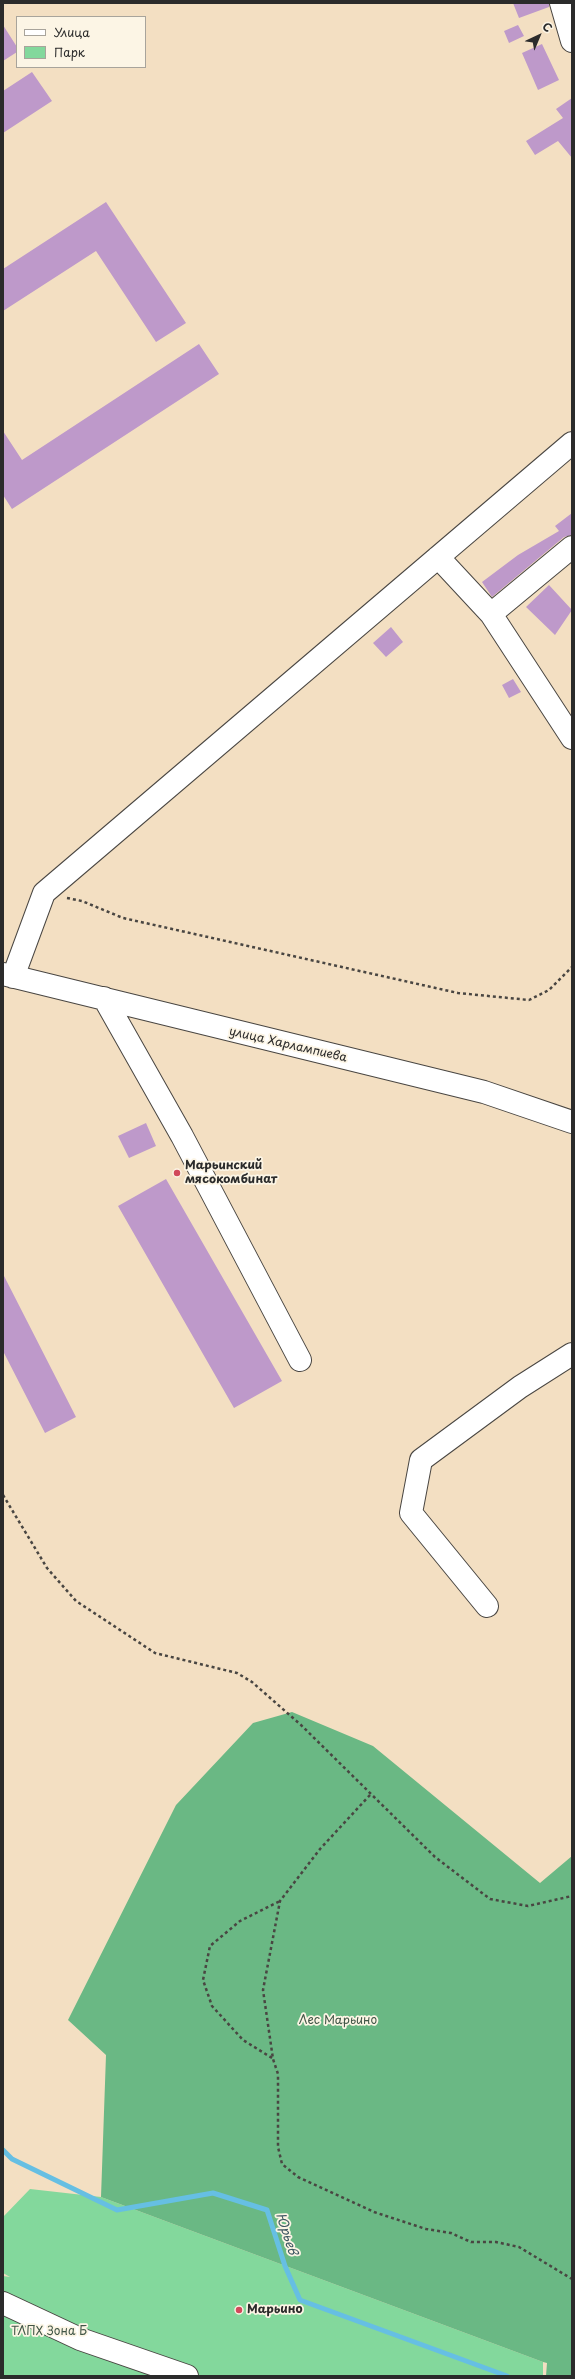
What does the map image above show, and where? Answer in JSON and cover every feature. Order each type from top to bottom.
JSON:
[{"type":"street","points":[[561,3],[572,41]]},
{"type":"street","points":[[8,975],[44,893],[572,443]]},
{"type":"street","points":[[491,614],[572,547]]},
{"type":"street","points":[[438,557],[491,614],[572,738]]},
{"type":"street","name":"улица Харлампиева","points":[[8,975],[104,998],[171,1017],[484,1092],[572,1122]]},
{"type":"street","points":[[104,998],[182,1136],[300,1360]]},
{"type":"street","points":[[487,1606],[411,1513],[421,1460],[520,1386],[572,1354]]},
{"type":"street","points":[[3,2303],[80,2339],[187,2376]]},
{"type":"path","points":[[44,893],[82,901],[123,918],[458,993],[529,1000],[548,990],[572,966]]},
{"type":"path","points":[[3,1495],[47,1568],[76,1601],[155,1653],[237,1673],[252,1682],[301,1725],[435,1857],[490,1899],[528,1906],[572,1896]]},
{"type":"path","points":[[370,1794],[320,1849],[280,1902],[263,1990],[273,2059],[278,2074],[278,2147],[282,2164],[298,2177],[374,2212],[400,2221],[451,2233],[471,2242],[496,2242],[520,2247],[572,2279]]},
{"type":"path","points":[[273,2059],[243,2040],[212,2006],[203,1980],[210,1946],[240,1921],[280,1902]]},
{"type":"green space","name":"Лес Марьино","points":[[292,1712],[373,1746],[540,1883],[572,1856],[572,2376],[546,2376],[547,2363],[101,2197],[106,2055],[68,2020],[176,1805],[253,1723]]},
{"type":"green space","name":"Марьино","points":[[30,2189],[101,2197],[543,2362],[543,2376],[3,2376],[3,2276],[10,2277],[3,2273],[3,2217]]},
{"type":"building","points":[[513,3],[549,3],[549,7],[519,18]]},
{"type":"building","points":[[3,25],[16,45],[16,53],[3,61]]},
{"type":"building","points":[[518,25],[524,36],[509,43],[504,31]]},
{"type":"building","points":[[542,44],[559,80],[538,90],[522,53]]},
{"type":"building","points":[[32,72],[52,101],[3,133],[3,91]]},
{"type":"building","points":[[572,98],[572,158],[558,141],[535,155],[526,141],[563,118],[556,109]]},
{"type":"building","points":[[106,202],[186,323],[156,342],[96,251],[3,311],[3,269]]},
{"type":"building","points":[[199,344],[219,374],[12,509],[3,495],[3,431],[22,460]]},
{"type":"building","points":[[572,513],[572,535],[564,537],[492,597],[482,582],[518,555],[559,531],[555,526]]},
{"type":"building","points":[[549,585],[572,610],[555,635],[526,607]]},
{"type":"building","points":[[391,627],[403,642],[386,657],[373,643]]},
{"type":"building","points":[[513,679],[521,692],[509,698],[502,685]]},
{"type":"building","points":[[146,1123],[156,1146],[129,1158],[118,1136]]},
{"type":"building","points":[[166,1179],[282,1381],[234,1408],[118,1206]]},
{"type":"building","points":[[3,1274],[76,1417],[45,1433],[3,1351]]},
{"type":"waterway","name":"Юрьев","points":[[3,2150],[12,2159],[117,2210],[213,2193],[267,2210],[285,2266],[300,2300],[507,2376]]},
{"type":"place","name":"Марьинский мясокомбинат","points":[[177,1173]]},
{"type":"place","name":"Марьино","points":[[239,2310]]},
{"type":"park label","name":"ТЛПХ Зона Б","points":[[49,2332]]}]
